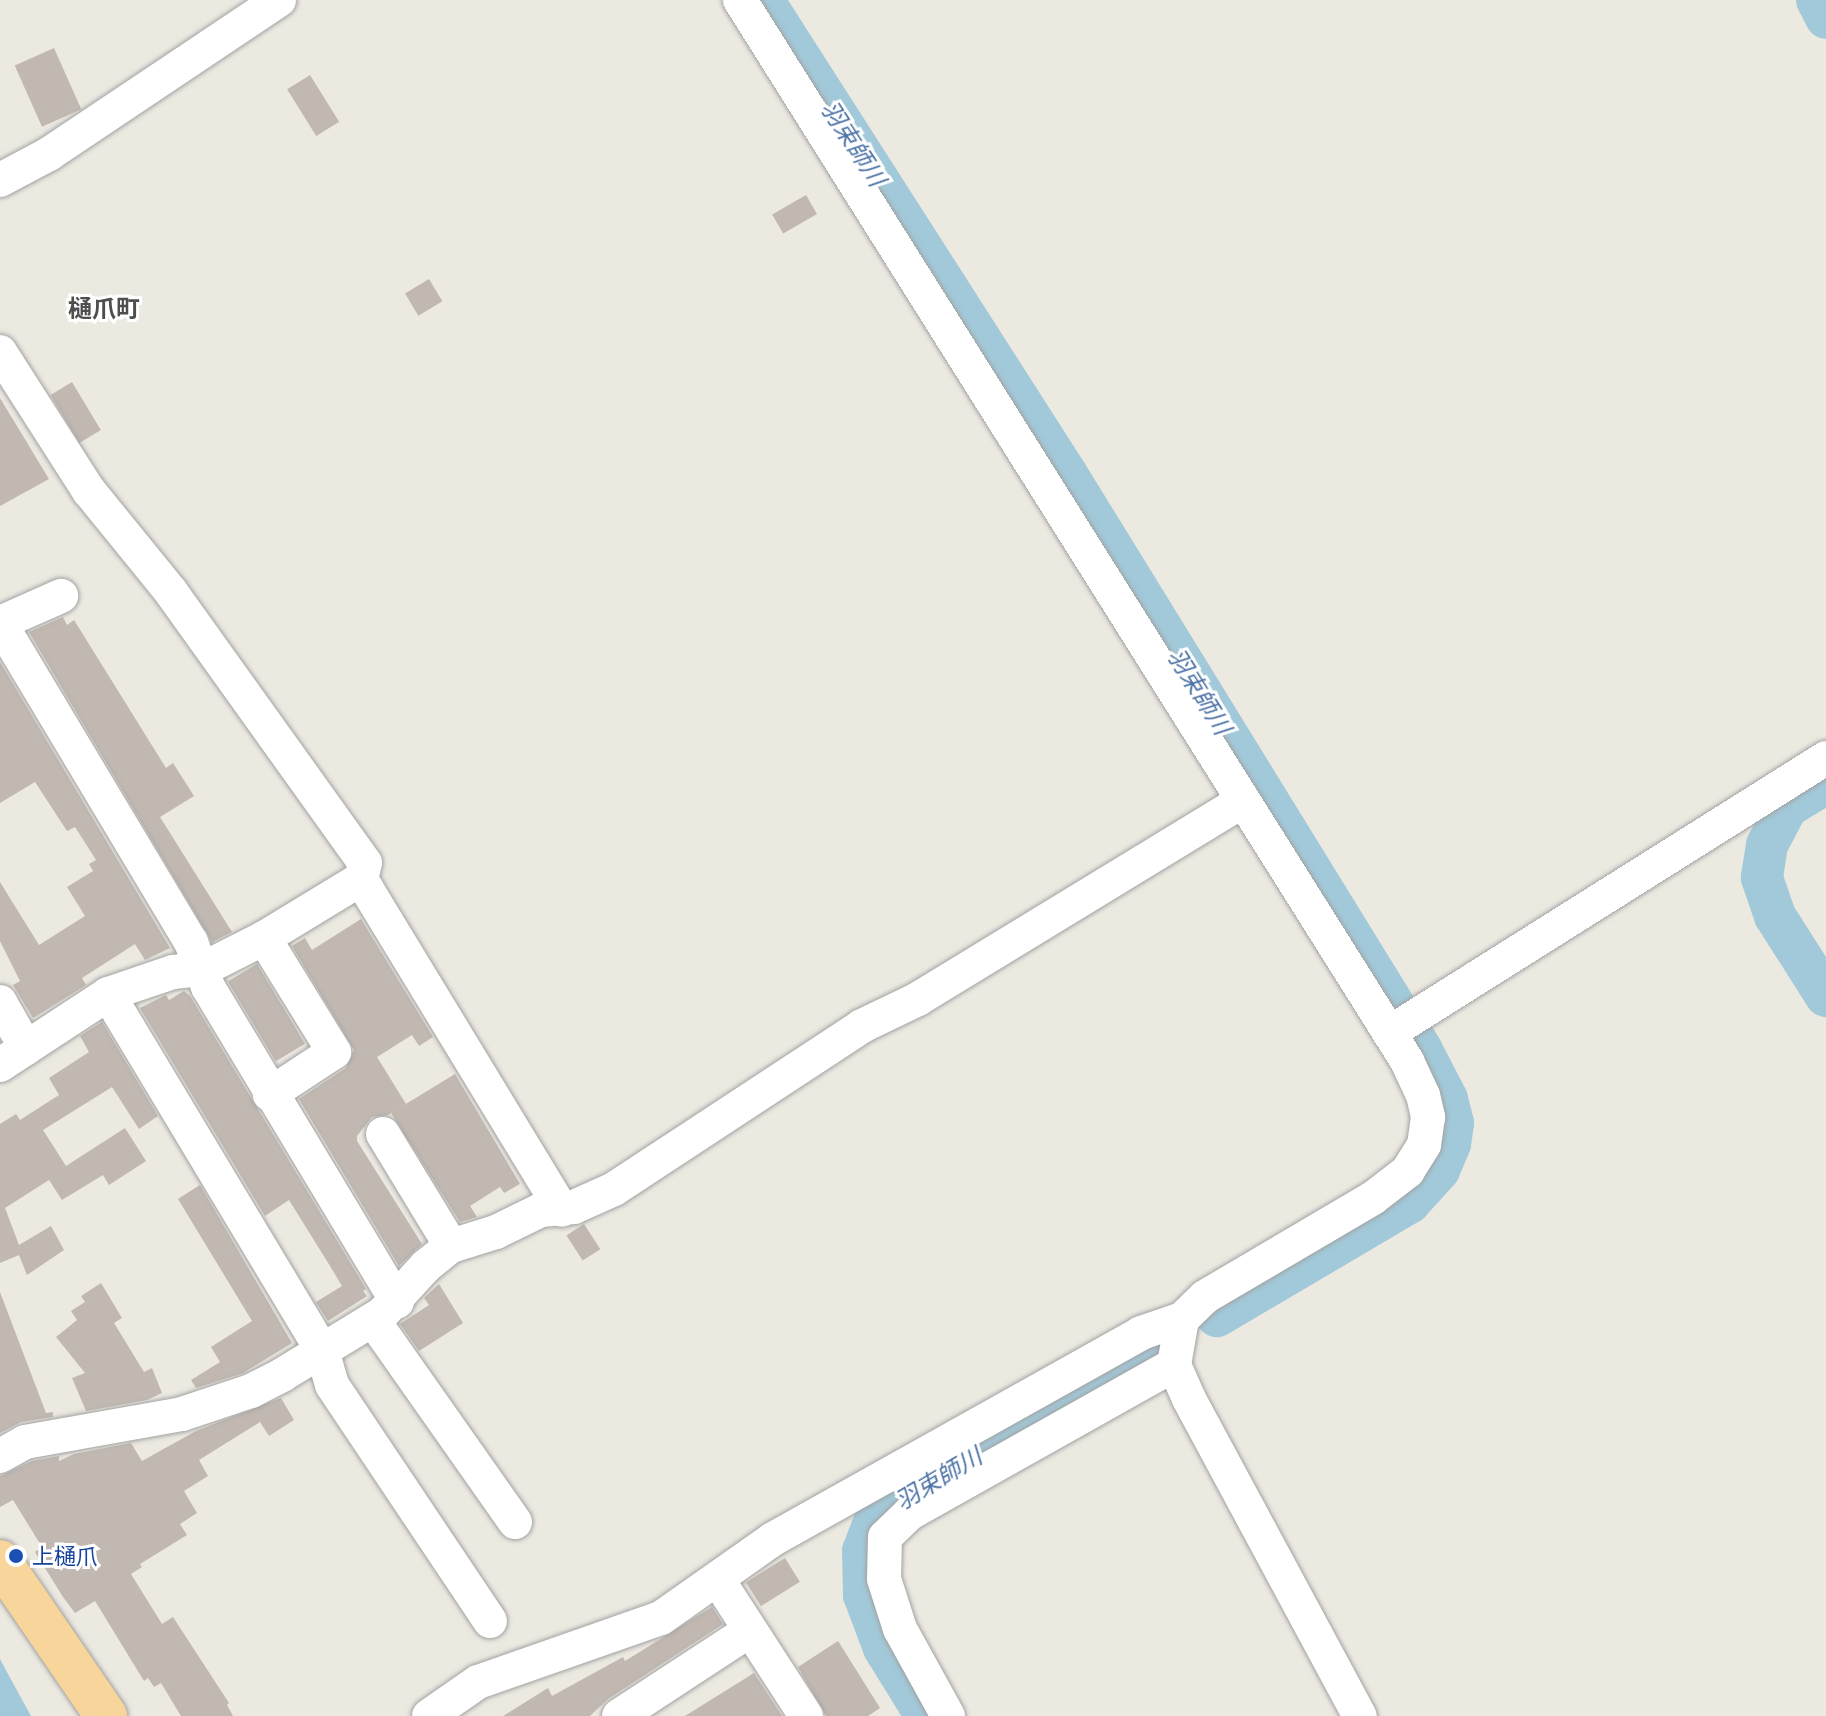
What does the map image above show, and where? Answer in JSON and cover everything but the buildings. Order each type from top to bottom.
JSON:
[{"type":"main road","points":[[0,1561],[106,1716]]},
{"type":"street","points":[[0,180],[49,154],[279,0]]},
{"type":"street","points":[[429,1716],[478,1682],[661,1618],[773,1539],[1141,1333],[1182,1319],[1205,1297],[1373,1198],[1408,1171],[1424,1145],[1428,1117],[1423,1095],[1389,1033],[740,0]]},
{"type":"street","points":[[0,352],[11,397],[171,592],[365,863],[361,879],[264,938],[203,969],[173,972],[108,994],[13,1056],[0,1002]]},
{"type":"street","points":[[61,596],[0,623],[191,942],[208,987],[270,1094],[385,1311],[515,1522]]},
{"type":"street","points":[[1389,1033],[1826,758]]},
{"type":"street","points":[[0,1456],[25,1442],[182,1414],[251,1391],[385,1311],[426,1266],[451,1246],[496,1232],[541,1210],[562,1210],[614,1189],[862,1026],[918,999],[1243,801]]},
{"type":"street","points":[[361,879],[562,1210]]},
{"type":"street","points":[[264,938],[334,1052],[270,1094]]},
{"type":"street","points":[[108,994],[322,1350],[332,1385],[490,1621]]},
{"type":"street","points":[[383,1134],[451,1246]]},
{"type":"street","points":[[1182,1319],[1174,1365],[1196,1413],[1360,1716]]},
{"type":"street","points":[[948,1716],[900,1629],[884,1579],[885,1537],[910,1513],[1174,1365]]},
{"type":"street","points":[[718,1580],[806,1716]]},
{"type":"street","points":[[619,1716],[749,1631]]},
{"type":"water","points":[[0,1659],[8,1674],[31,1716],[0,1716]]},
{"type":"waterway","name":"羽束師川","points":[[763,0],[1066,473],[1421,1049],[1447,1099],[1453,1123],[1450,1144],[1439,1170],[1409,1203],[1217,1316]]},
{"type":"waterway","points":[[1817,0],[1826,18]]},
{"type":"waterway","points":[[1826,783],[1787,807],[1767,845],[1762,878],[1775,916],[1826,996]]},
{"type":"waterway","name":"羽束師川","points":[[926,1716],[884,1648],[864,1595],[863,1551],[875,1519],[895,1501],[1147,1355]]},
{"type":"place","name":"上樋爪","points":[[16,1556]]},
{"type":"district","name":"樋爪町","points":[[104,308]]}]
